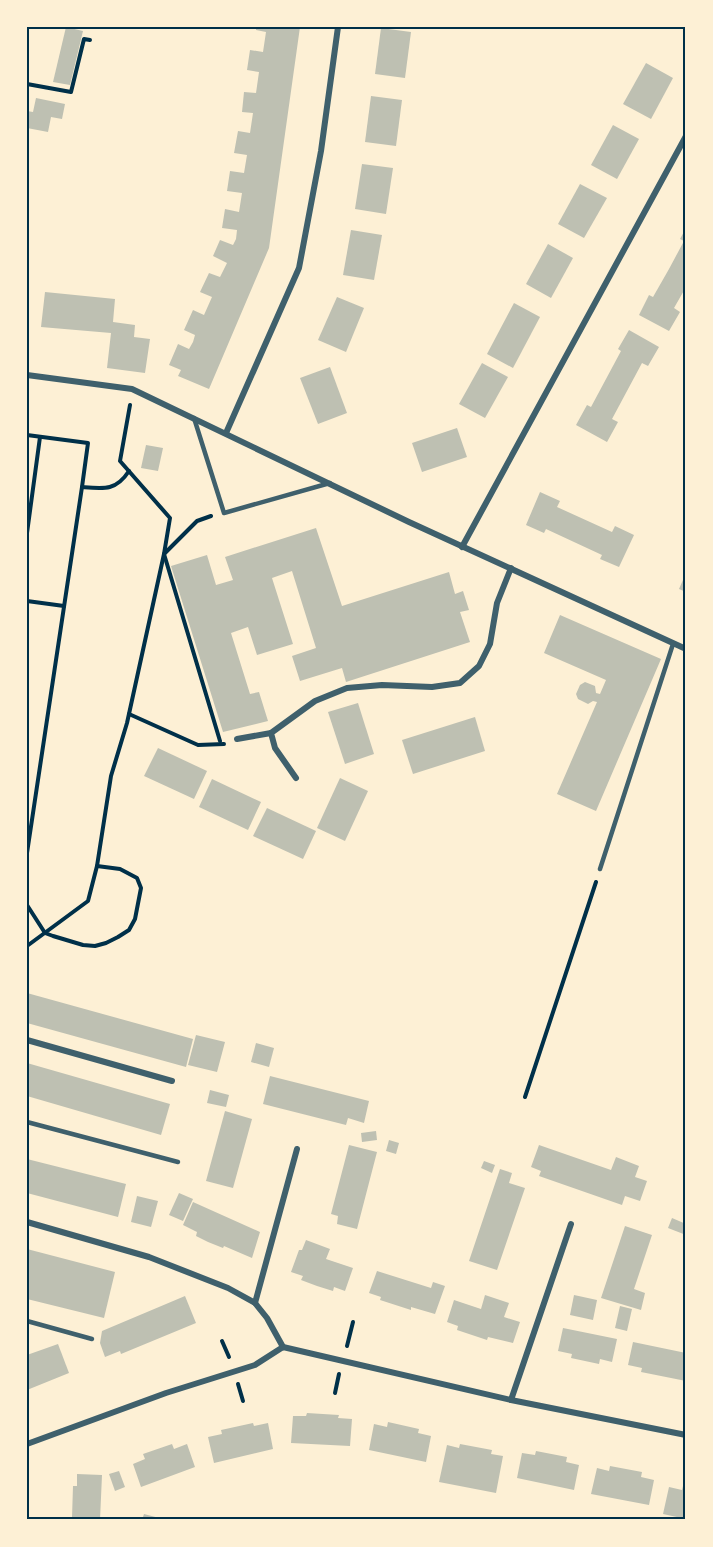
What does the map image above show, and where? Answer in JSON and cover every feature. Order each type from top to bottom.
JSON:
[{"type":"street","points":[[226,433],[299,268],[321,151],[338,27]]},
{"type":"street","points":[[462,547],[686,136]]},
{"type":"street","points":[[27,375],[132,389],[462,547],[686,649]]},
{"type":"street","points":[[237,739],[271,733],[315,701],[347,688],[382,685],[432,687],[460,683],[479,666],[490,644],[497,603],[511,568]]},
{"type":"street","points":[[271,733],[274,748],[296,778]]},
{"type":"street","points":[[27,1040],[172,1081]]},
{"type":"street","points":[[255,1303],[297,1149]]},
{"type":"street","points":[[27,1222],[149,1257],[228,1288],[255,1303],[267,1318],[283,1347]]},
{"type":"street","points":[[511,1400],[571,1224]]},
{"type":"street","points":[[27,1444],[166,1393],[255,1365],[283,1347],[511,1400],[686,1435]]},
{"type":"lane","points":[[194,417],[224,513],[330,483]]},
{"type":"lane","points":[[600,869],[674,644]]},
{"type":"lane","points":[[27,1122],[178,1162]]},
{"type":"lane","points":[[27,1321],[92,1339]]},
{"type":"path","points":[[27,84],[71,92],[84,39],[90,40]]},
{"type":"path","points":[[27,946],[88,901],[97,866],[111,776],[129,714],[164,554],[170,519],[120,461],[132,389]]},
{"type":"path","points":[[27,435],[88,443],[82,502],[27,853]]},
{"type":"path","points":[[27,533],[40,437]]},
{"type":"path","points":[[82,487],[107,489],[124,479],[129,471]]},
{"type":"path","points":[[164,554],[197,520],[224,513]]},
{"type":"path","points":[[164,554],[221,744]]},
{"type":"path","points":[[27,601],[64,606]]},
{"type":"path","points":[[129,714],[198,745],[221,744],[237,739]]},
{"type":"path","points":[[27,905],[45,933],[71,942],[94,946],[106,943],[129,930],[135,919],[141,888],[137,878],[120,869],[97,866]]},
{"type":"path","points":[[525,1097],[600,869]]},
{"type":"building","points":[[66,27],[83,31],[70,85],[53,82]]},
{"type":"building","points":[[256,27],[300,27],[269,248],[209,389],[178,376],[181,370],[169,365],[178,344],[189,349],[193,342],[195,335],[184,330],[193,310],[204,315],[212,297],[200,292],[209,273],[220,277],[227,263],[213,256],[220,240],[233,245],[236,239],[237,230],[222,228],[225,209],[239,212],[242,193],[227,191],[230,171],[244,173],[247,155],[234,153],[238,131],[250,133],[253,113],[242,112],[244,92],[256,93],[259,72],[247,70],[250,50],[263,52],[266,32],[256,30]]},
{"type":"building","points":[[381,28],[411,32],[405,78],[375,74]]},
{"type":"building","points":[[646,63],[673,78],[651,119],[623,104]]},
{"type":"building","points":[[371,96],[402,100],[396,146],[365,142]]},
{"type":"building","points":[[36,98],[65,104],[62,119],[51,117],[48,132],[27,128],[27,111],[33,112]]},
{"type":"building","points":[[613,125],[639,139],[617,179],[591,165]]},
{"type":"building","points":[[362,164],[393,168],[386,214],[355,209]]},
{"type":"building","points":[[580,184],[607,198],[584,238],[558,224]]},
{"type":"building","points":[[686,228],[686,287],[674,308],[680,312],[669,331],[639,315],[649,295],[653,297],[669,269],[684,241],[680,239]]},
{"type":"building","points":[[351,230],[382,235],[374,280],[343,275]]},
{"type":"building","points":[[548,244],[573,258],[551,298],[526,284]]},
{"type":"building","points":[[45,292],[115,299],[113,322],[135,325],[134,337],[150,339],[145,373],[107,368],[111,333],[41,327]]},
{"type":"building","points":[[337,297],[364,308],[346,352],[318,340]]},
{"type":"building","points":[[514,303],[540,317],[513,368],[487,354]]},
{"type":"building","points":[[629,330],[659,347],[648,366],[642,363],[612,419],[618,422],[607,442],[576,425],[587,405],[591,407],[621,351],[618,349]]},
{"type":"building","points":[[482,363],[508,377],[485,418],[459,404]]},
{"type":"building","points":[[330,367],[347,413],[318,424],[300,378]]},
{"type":"building","points":[[457,428],[467,457],[422,472],[412,443]]},
{"type":"building","points":[[146,445],[163,448],[158,471],[141,468]]},
{"type":"building","points":[[540,492],[560,501],[557,507],[612,532],[615,526],[634,535],[619,567],[600,559],[602,555],[546,529],[544,533],[526,525]]},
{"type":"building","points":[[316,528],[342,606],[449,572],[455,594],[463,591],[469,610],[460,612],[470,642],[346,682],[342,668],[300,681],[292,656],[316,648],[292,571],[272,578],[293,644],[257,655],[248,627],[231,633],[250,694],[259,692],[268,721],[223,732],[171,566],[207,555],[216,585],[233,580],[225,557]]},
{"type":"building","points":[[686,573],[686,592],[679,589]]},
{"type":"building","points":[[560,615],[661,659],[596,811],[557,794],[597,702],[593,701],[588,704],[578,699],[576,694],[580,685],[585,682],[595,686],[596,693],[600,694],[606,680],[544,653]]},
{"type":"building","points":[[358,703],[374,754],[345,764],[328,712]]},
{"type":"building","points":[[475,717],[485,751],[413,774],[402,740]]},
{"type":"building","points":[[158,748],[207,771],[194,799],[144,776]]},
{"type":"building","points":[[340,778],[368,791],[345,841],[317,828]]},
{"type":"building","points":[[212,779],[261,802],[248,830],[199,807]]},
{"type":"building","points":[[267,808],[316,831],[303,859],[253,836]]},
{"type":"building","points":[[27,993],[193,1039],[186,1067],[27,1023]]},
{"type":"building","points":[[196,1035],[225,1042],[217,1072],[188,1065]]},
{"type":"building","points":[[256,1043],[274,1048],[269,1067],[251,1062]]},
{"type":"building","points":[[27,1063],[170,1104],[161,1135],[27,1096]]},
{"type":"building","points":[[270,1076],[369,1101],[364,1123],[348,1118],[346,1125],[263,1104]]},
{"type":"building","points":[[210,1090],[229,1095],[226,1107],[207,1103]]},
{"type":"building","points":[[225,1111],[252,1119],[233,1188],[206,1181]]},
{"type":"building","points":[[376,1131],[377,1140],[362,1142],[361,1133]]},
{"type":"building","points":[[389,1140],[399,1143],[396,1154],[386,1151]]},
{"type":"building","points":[[349,1145],[377,1152],[357,1229],[337,1224],[338,1216],[331,1214]]},
{"type":"building","points":[[539,1145],[611,1170],[616,1157],[639,1166],[635,1177],[647,1181],[640,1201],[625,1196],[622,1205],[539,1176],[541,1171],[531,1167]]},
{"type":"building","points":[[27,1159],[126,1184],[118,1217],[27,1193]]},
{"type":"building","points":[[484,1161],[495,1165],[492,1173],[481,1168]]},
{"type":"building","points":[[500,1169],[512,1173],[509,1183],[525,1188],[497,1270],[469,1261]]},
{"type":"building","points":[[179,1193],[193,1199],[183,1221],[169,1215]]},
{"type":"building","points":[[137,1196],[158,1201],[151,1227],[131,1222]]},
{"type":"building","points":[[193,1202],[260,1232],[252,1258],[208,1242],[196,1236],[197,1232],[183,1225]]},
{"type":"building","points":[[672,1218],[686,1224],[686,1235],[668,1228]]},
{"type":"building","points":[[625,1226],[652,1235],[634,1289],[645,1293],[641,1310],[601,1298]]},
{"type":"building","points":[[306,1240],[330,1249],[326,1259],[353,1268],[345,1291],[334,1287],[333,1291],[317,1286],[301,1280],[303,1276],[291,1272],[299,1250],[302,1250]]},
{"type":"building","points":[[27,1249],[115,1272],[104,1318],[27,1299]]},
{"type":"building","points":[[377,1271],[431,1288],[433,1282],[445,1286],[435,1314],[411,1307],[411,1310],[380,1300],[381,1297],[369,1293]]},
{"type":"building","points":[[485,1295],[509,1303],[504,1317],[520,1322],[513,1343],[488,1337],[487,1340],[457,1330],[458,1326],[447,1322],[454,1300],[481,1309]]},
{"type":"building","points":[[574,1295],[597,1300],[593,1320],[570,1315]]},
{"type":"building","points":[[185,1296],[196,1323],[121,1354],[120,1351],[105,1357],[100,1343],[102,1331]]},
{"type":"building","points":[[620,1306],[632,1309],[627,1331],[615,1328]]},
{"type":"building","points":[[563,1328],[617,1339],[612,1362],[600,1359],[599,1364],[571,1358],[572,1354],[558,1351]]},
{"type":"building","points":[[633,1342],[686,1353],[686,1381],[641,1372],[642,1368],[628,1365]]},
{"type":"building","points":[[58,1344],[69,1373],[27,1390],[27,1355]]},
{"type":"building","points":[[307,1413],[339,1415],[338,1418],[352,1419],[350,1446],[291,1443],[293,1416],[306,1416]]},
{"type":"building","points":[[388,1422],[419,1429],[418,1433],[431,1436],[426,1462],[369,1450],[374,1424],[387,1427]]},
{"type":"building","points":[[253,1423],[254,1426],[268,1423],[273,1449],[214,1463],[208,1437],[222,1434],[221,1430]]},
{"type":"building","points":[[172,1444],[174,1449],[187,1444],[195,1467],[141,1487],[133,1464],[145,1459],[143,1454]]},
{"type":"building","points":[[460,1444],[492,1450],[491,1454],[503,1456],[496,1493],[439,1482],[447,1445],[459,1448]]},
{"type":"building","points":[[536,1451],[567,1457],[566,1462],[579,1465],[574,1490],[517,1478],[522,1453],[535,1455]]},
{"type":"building","points":[[610,1466],[642,1472],[641,1477],[654,1480],[649,1505],[591,1494],[597,1468],[609,1471]]},
{"type":"building","points":[[119,1471],[125,1487],[115,1491],[109,1474]]},
{"type":"building","points":[[77,1474],[102,1475],[100,1520],[72,1518],[73,1486],[77,1486]]},
{"type":"building","points":[[683,1486],[686,1487],[686,1519],[663,1514],[669,1487],[682,1490]]},
{"type":"building","points":[[144,1514],[163,1519],[163,1520],[142,1520]]}]
